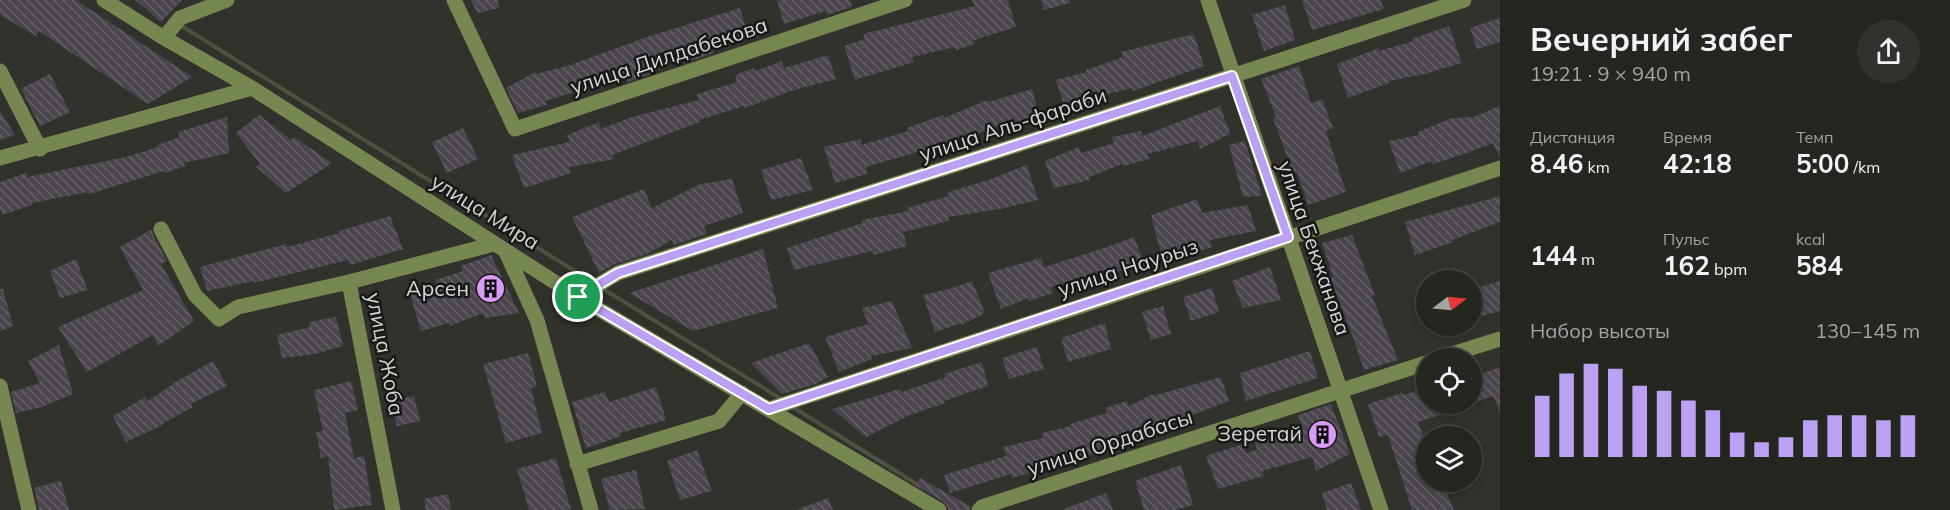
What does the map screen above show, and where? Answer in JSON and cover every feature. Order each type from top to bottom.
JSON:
[{"type":"street","name":"улица Мира","points":[[104,0],[164,38],[252,88],[578,297],[769,409],[918,505],[939,510]]},
{"type":"street","points":[[164,38],[180,18],[227,0]]},
{"type":"street","name":"улица Дилдабекова","points":[[454,0],[515,129],[905,0]]},
{"type":"street","name":"улица Бекжанова","points":[[1208,0],[1232,76],[1382,510]]},
{"type":"street","name":"улица Аль-фараби","points":[[578,297],[618,273],[1464,0]]},
{"type":"street","points":[[0,71],[40,148]]},
{"type":"street","points":[[0,158],[252,88]]},
{"type":"street","name":"улица Наурыз","points":[[769,409],[1500,168]]},
{"type":"street","points":[[161,228],[195,295],[219,319],[238,307],[349,282]]},
{"type":"street","points":[[499,247],[537,320],[591,510]]},
{"type":"street","name":"улица Жоба","points":[[393,510],[349,282],[499,247]]},
{"type":"street","points":[[1472,348],[1500,339]]},
{"type":"street","name":"улица Ордабасы","points":[[979,510],[982,507],[1416,366]]},
{"type":"street","points":[[0,386],[29,510]]},
{"type":"street","points":[[577,464],[719,421],[742,393]]},
{"type":"building","points":[[0,0],[76,0],[192,77],[148,104],[39,31],[36,36],[0,15]]},
{"type":"building","points":[[135,0],[182,0],[161,22]]},
{"type":"building","points":[[471,0],[498,0],[499,8],[477,13]]},
{"type":"building","points":[[777,0],[850,0],[852,7],[827,15],[826,11],[784,24]]},
{"type":"building","points":[[972,0],[1008,0],[1016,27],[974,40],[975,44],[956,50],[955,47],[912,57],[914,62],[855,80],[844,46],[865,39],[863,34],[975,6]]},
{"type":"building","points":[[1041,0],[1070,0],[1070,3],[1044,10]]},
{"type":"building","points":[[1302,0],[1381,0],[1384,9],[1312,30]]},
{"type":"building","points":[[1285,5],[1295,40],[1264,51],[1252,15]]},
{"type":"building","points":[[740,8],[749,38],[712,49],[714,53],[688,62],[687,57],[652,70],[654,73],[627,82],[626,78],[585,91],[584,89],[545,101],[547,105],[518,113],[506,88],[535,72],[536,74],[570,65],[647,37]]},
{"type":"building","points":[[1500,18],[1500,42],[1477,49],[1470,28]]},
{"type":"building","points":[[1449,26],[1462,63],[1425,74],[1389,81],[1389,83],[1348,98],[1337,64],[1379,48],[1379,51],[1413,41],[1412,39]]},
{"type":"building","points":[[1194,34],[1204,66],[1133,91],[1132,88],[1089,99],[1091,103],[1065,109],[1056,80],[1086,72],[1086,70],[1123,57],[1121,52]]},
{"type":"building","points":[[828,55],[836,79],[699,120],[700,122],[612,155],[614,159],[569,167],[571,173],[524,188],[512,155],[570,142],[567,135],[599,122],[601,129],[632,117],[699,100],[697,94],[737,82],[735,75],[754,68],[755,71],[782,61],[784,68]]},
{"type":"building","points":[[1299,66],[1311,103],[1322,99],[1333,128],[1326,131],[1346,192],[1308,205],[1297,172],[1293,173],[1273,118],[1276,117],[1261,79]]},
{"type":"building","points":[[50,74],[70,112],[40,126],[21,89]]},
{"type":"building","points":[[1032,89],[1040,117],[1003,125],[866,167],[867,174],[835,183],[824,147],[860,139],[862,145],[908,131],[907,128],[943,115],[944,118],[987,100],[988,102]]},
{"type":"building","points":[[1220,106],[1230,134],[1200,149],[1198,141],[1147,154],[1149,159],[1123,166],[1122,164],[1089,177],[1090,180],[1054,188],[1045,161],[1079,147],[1081,153],[1114,143],[1112,137],[1141,131],[1142,136]]},
{"type":"building","points":[[1500,106],[1500,158],[1493,143],[1400,173],[1389,141],[1419,135],[1418,132],[1452,118],[1473,117]]},
{"type":"building","points":[[0,111],[15,135],[0,140]]},
{"type":"building","points":[[259,115],[291,140],[294,137],[332,163],[286,193],[256,167],[260,164],[236,133]]},
{"type":"building","points":[[227,117],[229,153],[184,163],[185,166],[165,173],[164,171],[89,194],[88,192],[32,203],[32,205],[2,215],[0,182],[26,173],[27,177],[126,157],[180,137],[178,132]]},
{"type":"building","points":[[463,128],[478,159],[447,173],[432,142]]},
{"type":"building","points":[[1245,141],[1262,196],[1243,197],[1229,145]]},
{"type":"building","points":[[801,158],[813,190],[771,200],[761,170]]},
{"type":"building","points":[[1027,165],[1038,200],[948,217],[949,221],[903,232],[907,246],[874,255],[873,251],[794,270],[787,248],[863,223],[862,220],[908,211],[907,208],[949,196],[948,192]]},
{"type":"building","points":[[732,179],[743,213],[704,226],[707,234],[673,245],[672,240],[647,254],[615,264],[599,273],[572,217],[644,189],[652,208],[700,184]]},
{"type":"building","points":[[1500,196],[1500,222],[1415,255],[1405,222]]},
{"type":"building","points":[[1197,199],[1202,213],[1248,205],[1256,231],[1210,240],[1212,247],[1163,262],[1151,215]]},
{"type":"building","points":[[390,216],[403,249],[350,265],[348,260],[254,283],[254,281],[207,291],[200,267],[286,244],[287,247],[340,233],[339,231]]},
{"type":"building","points":[[151,230],[167,261],[161,264],[194,321],[158,346],[153,335],[87,372],[58,327],[143,290],[120,247]]},
{"type":"building","points":[[1352,235],[1375,295],[1372,296],[1398,360],[1364,370],[1330,278],[1333,277],[1322,243]]},
{"type":"building","points":[[1134,237],[1144,263],[1106,276],[1105,271],[1051,287],[1053,293],[1029,301],[1028,298],[1001,309],[988,273],[1041,258],[1044,267]]},
{"type":"building","points":[[763,249],[778,308],[693,331],[629,293]]},
{"type":"building","points":[[491,255],[519,313],[485,318],[483,313],[450,326],[449,323],[421,331],[409,291],[437,284],[435,280],[463,271],[461,266]]},
{"type":"building","points":[[76,259],[88,290],[60,298],[50,271]]},
{"type":"building","points":[[1270,267],[1281,300],[1243,308],[1232,281]]},
{"type":"building","points":[[972,281],[985,313],[961,325],[961,323],[935,332],[923,295]]},
{"type":"building","points":[[1500,281],[1500,311],[1482,316],[1482,287]]},
{"type":"building","points":[[1212,288],[1219,312],[1191,321],[1183,297]]},
{"type":"building","points":[[0,289],[3,289],[13,326],[0,331]]},
{"type":"building","points":[[892,301],[912,348],[871,356],[872,359],[839,372],[825,337],[868,324],[862,308]]},
{"type":"building","points":[[1163,306],[1171,334],[1151,340],[1142,312]]},
{"type":"building","points":[[336,317],[343,346],[315,354],[282,358],[277,335],[310,327],[309,322]]},
{"type":"building","points":[[1105,323],[1111,349],[1068,362],[1061,338]]},
{"type":"building","points":[[809,343],[828,377],[815,384],[782,394],[751,363]]},
{"type":"building","points":[[59,345],[73,394],[42,407],[16,413],[11,392],[40,383],[28,361]]},
{"type":"building","points":[[1037,347],[1044,369],[1009,379],[1002,358]]},
{"type":"building","points":[[1310,351],[1318,378],[1246,401],[1240,373]]},
{"type":"building","points":[[528,353],[537,386],[531,388],[542,433],[506,443],[483,364]]},
{"type":"building","points":[[213,361],[227,386],[191,404],[193,407],[163,425],[126,442],[113,416],[145,397],[148,401],[177,381]]},
{"type":"building","points":[[982,362],[988,386],[910,415],[866,437],[832,409],[900,389],[902,392],[946,377],[944,374]]},
{"type":"building","points":[[1500,367],[1500,412],[1493,396],[1482,400],[1482,373]]},
{"type":"building","points":[[1221,377],[1229,401],[1162,424],[1163,426],[1137,432],[1138,436],[1079,459],[1012,478],[1011,474],[950,493],[944,475],[1006,456],[1003,447],[1043,438],[1042,433],[1071,426],[1070,424],[1107,413],[1105,408],[1127,401],[1129,406],[1153,394],[1153,396]]},
{"type":"building","points":[[351,381],[358,410],[345,413],[354,458],[364,456],[372,505],[334,510],[328,456],[321,458],[316,432],[323,431],[314,390]]},
{"type":"building","points":[[656,387],[666,420],[620,433],[621,436],[586,448],[572,402],[605,392],[609,402]]},
{"type":"building","points":[[1416,391],[1416,414],[1442,414],[1418,422],[1420,426],[1416,426],[1416,492],[1446,492],[1454,510],[1412,510],[1388,435],[1379,437],[1368,404],[1402,393],[1403,395]]},
{"type":"building","points":[[414,396],[420,421],[397,426],[391,401]]},
{"type":"building","points":[[1331,404],[1350,454],[1316,471],[1312,457],[1262,471],[1264,476],[1218,489],[1206,456],[1243,444],[1246,453],[1257,450],[1255,442],[1302,427],[1298,415]]},
{"type":"building","points":[[697,450],[712,491],[680,500],[667,461]]},
{"type":"building","points":[[556,458],[571,510],[529,510],[517,469]]},
{"type":"building","points":[[1181,465],[1193,505],[1175,510],[1144,510],[1135,481]]},
{"type":"building","points":[[636,470],[645,509],[610,510],[601,479]]},
{"type":"building","points":[[920,478],[970,506],[970,510],[949,510],[944,502],[915,485]]},
{"type":"building","points":[[61,481],[69,510],[39,510],[34,488]]},
{"type":"building","points":[[1351,483],[1361,510],[1327,510],[1322,493]]},
{"type":"building","points":[[1106,493],[1113,510],[1064,510],[1064,509]]},
{"type":"building","points":[[448,494],[451,510],[426,510],[424,499]]},
{"type":"building","points":[[828,498],[833,510],[798,510],[798,509]]},
{"type":"waterway","points":[[180,25],[594,283]]},
{"type":"waterway","points":[[600,287],[783,400]]},
{"type":"waterway","points":[[791,406],[920,486]]},
{"type":"place","name":"Арсен","points":[[490,289]]},
{"type":"place","name":"Зеретай","points":[[1323,434]]},
{"type":"route","points":[[1232,76],[1288,237],[769,409],[578,297],[618,273],[1232,76]]}]
